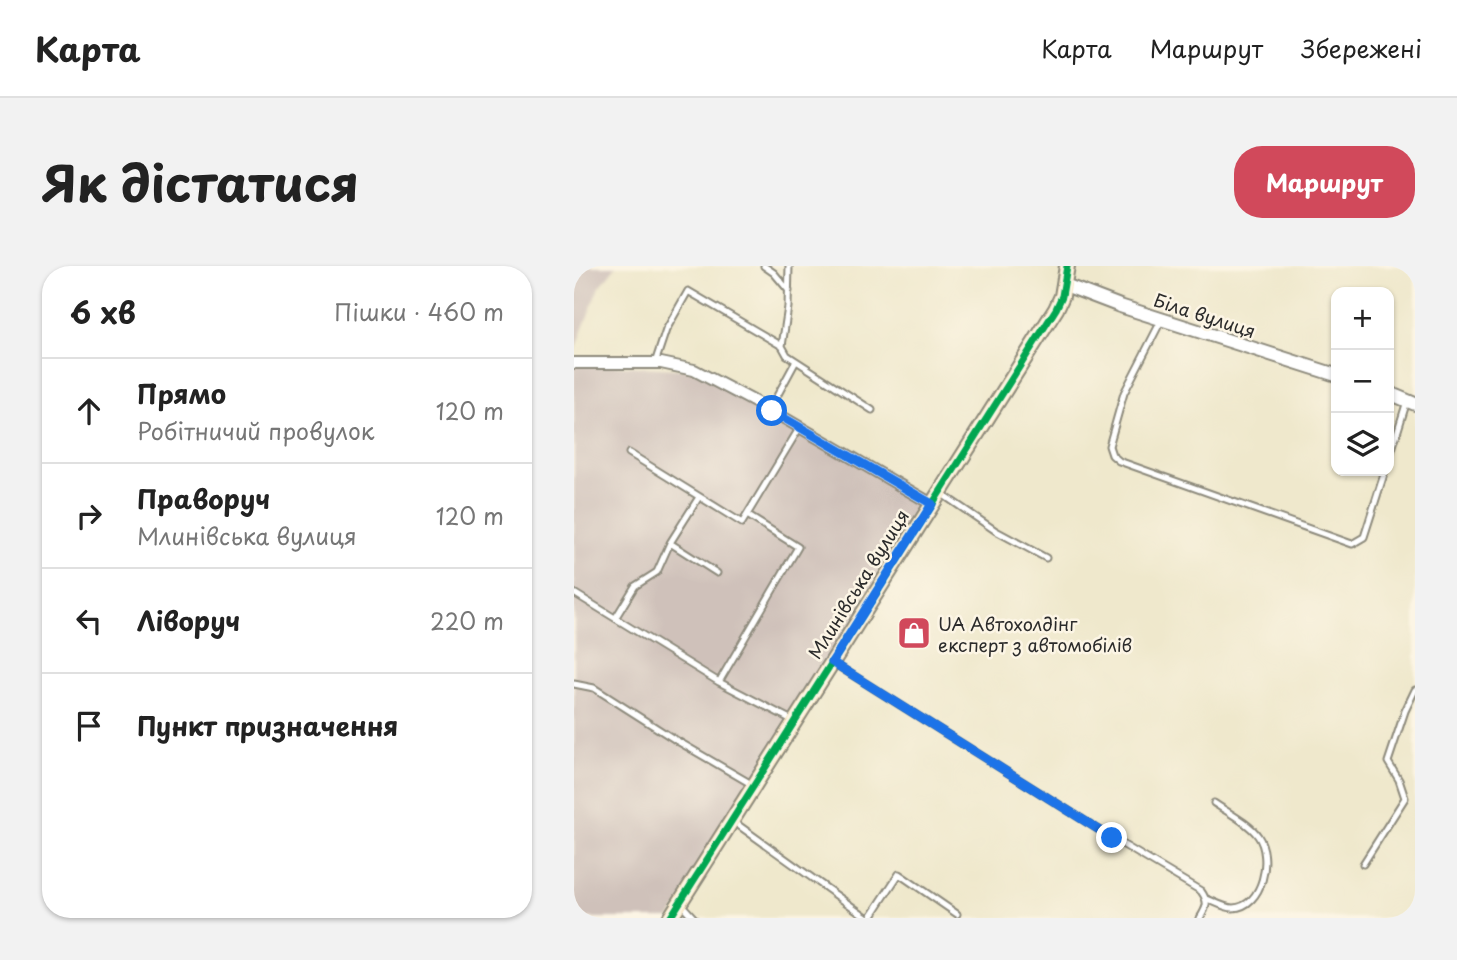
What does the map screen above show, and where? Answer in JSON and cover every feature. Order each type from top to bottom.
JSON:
[{"type":"main road","name":"Млинівська вулиця","points":[[670,918],[1056,309],[1065,285],[1067,266]]},
{"type":"street","name":"Біла вулиця","points":[[1065,285],[1331,373]]},
{"type":"street","points":[[574,363],[654,363],[694,369],[936,498]]},
{"type":"street","points":[[1394,395],[1411,402]]},
{"type":"lane","points":[[764,266],[774,273],[789,291]]},
{"type":"lane","points":[[782,346],[789,291],[789,266]]},
{"type":"lane","points":[[654,363],[666,330],[688,292],[782,346],[787,355],[872,410]]},
{"type":"lane","points":[[1162,319],[1124,393],[1109,446],[1112,455],[1119,461],[1352,544],[1364,537],[1383,476]]},
{"type":"lane","points":[[770,409],[796,361]]},
{"type":"lane","points":[[1394,446],[1411,402]]},
{"type":"lane","points":[[629,453],[742,523],[800,427]]},
{"type":"lane","points":[[616,617],[635,586],[657,572],[670,543],[699,496]]},
{"type":"lane","points":[[936,498],[1046,558]]},
{"type":"lane","points":[[719,682],[798,547],[747,515]]},
{"type":"lane","points":[[670,543],[717,573]]},
{"type":"lane","points":[[574,593],[719,682],[794,721]]},
{"type":"lane","points":[[832,662],[1201,891],[1207,899],[1231,908],[1244,905],[1258,890],[1266,868],[1266,850],[1257,834],[1214,803]]},
{"type":"lane","points":[[574,684],[594,688],[753,785]]},
{"type":"lane","points":[[1363,864],[1405,797],[1388,762],[1415,690]]},
{"type":"lane","points":[[732,820],[869,918],[899,874],[957,914]]},
{"type":"lane","points":[[1200,918],[1207,907],[1207,899]]},
{"type":"lane","points":[[680,902],[694,918]]},
{"type":"shaded area","points":[[574,266],[616,266],[598,289],[574,352]]},
{"type":"shaded area","points":[[574,363],[694,370],[932,504],[670,918],[574,918]]},
{"type":"transit line","points":[[670,918],[1056,309],[1062,296],[1067,266]]},
{"type":"place","name":"UA Автохолдінг експерт з автомобілів","points":[[914,633]]},
{"type":"route","points":[[772,411],[932,504],[832,662],[1112,838]]}]
